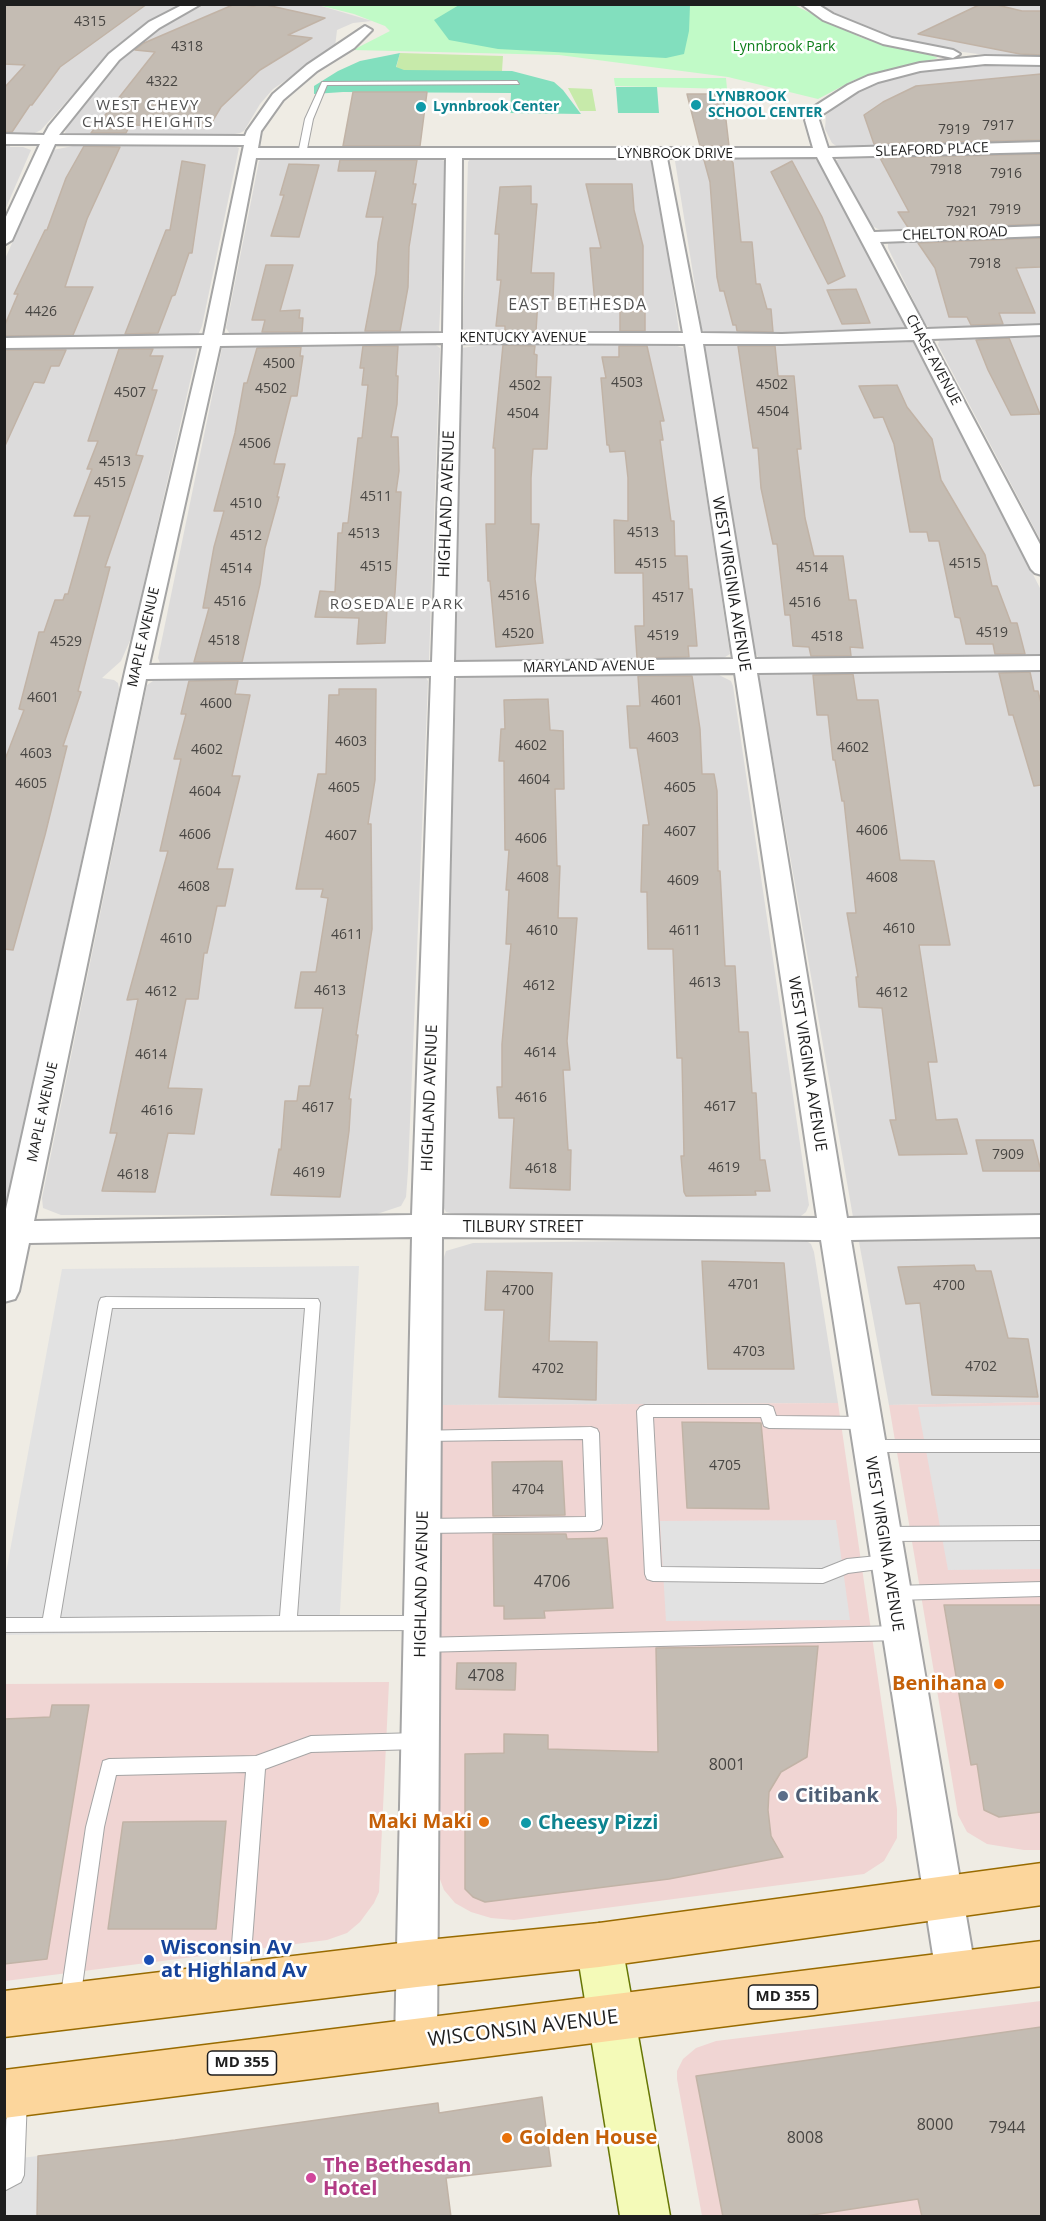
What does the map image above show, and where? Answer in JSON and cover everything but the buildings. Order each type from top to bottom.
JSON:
[{"type":"main road","points":[[4,2014],[417,1964],[599,1945],[1041,1884]]},
{"type":"main road","name":"WISCONSIN AVENUE","points":[[11,2094],[1041,1962]]},
{"type":"street","points":[[4,240],[54,129],[114,57],[154,25],[195,4]]},
{"type":"street","points":[[807,4],[828,17],[888,41],[985,60]]},
{"type":"street","name":"MAPLE AVENUE","points":[[4,1291],[11,1232],[212,341],[254,131],[278,97],[312,68],[349,45],[365,30]]},
{"type":"street","points":[[822,153],[813,120],[817,111],[838,96],[873,79],[920,67],[985,60],[1041,61]]},
{"type":"street","name":"LYNBROOK DRIVE","points":[[4,139],[250,147],[302,154],[822,153]]},
{"type":"street","name":"SLEAFORD PLACE","points":[[822,153],[1041,147]]},
{"type":"street","name":"CHASE AVENUE","points":[[822,153],[869,237],[1041,569]]},
{"type":"street","name":"HIGHLAND AVENUE","points":[[416,2043],[418,1741],[427,1226],[441,668],[453,338],[454,154]]},
{"type":"street","name":"WEST VIRGINIA AVENUE","points":[[659,154],[693,338],[743,666],[892,1593],[956,1974]]},
{"type":"street","name":"CHELTON ROAD","points":[[869,237],[1041,231]]},
{"type":"street","name":"KENTUCKY AVENUE","points":[[4,343],[693,338],[919,335],[1041,330]]},
{"type":"street","name":"MARYLAND AVENUE","points":[[136,672],[1041,663]]},
{"type":"street","name":"TILBURY STREET","points":[[11,1232],[427,1226],[834,1229],[1041,1226]]},
{"type":"street","points":[[599,1945],[645,2217]]},
{"type":"lane","points":[[302,154],[309,119],[324,83],[517,83]]},
{"type":"lane","points":[[50,1625],[106,1302],[313,1303],[288,1623]]},
{"type":"lane","points":[[888,1562],[847,1566],[823,1576],[653,1574],[645,1411],[768,1411],[769,1422],[867,1434],[1041,1446]]},
{"type":"lane","points":[[422,1526],[594,1524],[591,1433],[424,1435]]},
{"type":"lane","points":[[883,1534],[1041,1533]]},
{"type":"lane","points":[[892,1593],[1041,1589]]},
{"type":"lane","points":[[4,1625],[288,1623],[421,1634],[899,1633]]},
{"type":"lane","points":[[69,2006],[95,1827],[109,1767],[256,1764],[311,1744],[418,1741]]},
{"type":"lane","points":[[239,1986],[256,1764]]},
{"type":"lane","points":[[4,2181],[14,2175],[11,2094]]},
{"type":"shaded area","points":[[5,5],[182,5],[148,22],[116,46],[41,130],[31,135],[5,136]]},
{"type":"shaded area","points":[[204,5],[318,5],[372,21],[353,23],[337,30],[335,47],[273,89],[260,104],[244,131],[240,133],[224,136],[70,135],[65,133],[67,125],[124,56],[158,28]]},
{"type":"shaded area","points":[[815,5],[1041,5],[1041,57],[978,54],[890,38],[850,24]]},
{"type":"shaded area","points":[[982,64],[1041,64],[1041,143],[839,148],[832,143],[825,129],[826,115],[848,97],[864,88],[925,71]]},
{"type":"shaded area","points":[[5,142],[10,142],[10,147],[23,147],[31,150],[5,210]]},
{"type":"shaded area","points":[[88,143],[230,144],[239,148],[202,326],[197,337],[5,340],[5,259],[53,150]]},
{"type":"shaded area","points":[[312,146],[591,146],[592,151],[311,151]]},
{"type":"shaded area","points":[[1041,150],[1041,227],[880,230],[870,225],[834,161],[844,157]]},
{"type":"shaded area","points":[[265,157],[434,158],[445,161],[447,164],[439,333],[230,334],[226,328],[259,161]]},
{"type":"shaded area","points":[[645,158],[654,161],[679,331],[474,333],[463,329],[468,162],[470,159]]},
{"type":"shaded area","points":[[689,158],[814,158],[818,162],[867,249],[906,328],[893,331],[779,334],[724,335],[705,332],[702,330],[675,161]]},
{"type":"shaded area","points":[[1041,236],[1041,326],[940,329],[929,327],[925,324],[888,248],[888,244],[895,241]]},
{"type":"shaded area","points":[[1041,334],[1041,541],[938,345],[939,341],[949,337]]},
{"type":"shaded area","points":[[912,340],[1041,590],[1041,658],[758,657],[753,649],[704,346],[709,344]]},
{"type":"shaded area","points":[[433,343],[440,348],[429,660],[423,663],[387,665],[160,663],[158,658],[222,348],[233,345]]},
{"type":"shaded area","points":[[668,343],[683,348],[685,355],[730,654],[722,659],[454,662],[452,659],[461,348],[492,344]]},
{"type":"shaded area","points":[[5,346],[191,346],[197,348],[197,351],[132,636],[121,661],[102,678],[114,680],[118,683],[119,689],[5,1208]]},
{"type":"shaded area","points":[[1041,670],[1041,1214],[853,1217],[758,672]]},
{"type":"shaded area","points":[[697,673],[719,675],[731,681],[733,686],[809,1205],[806,1212],[801,1216],[789,1218],[459,1215],[446,1212],[444,1208],[445,1112],[456,680],[462,675]]},
{"type":"shaded area","points":[[423,674],[428,681],[408,1171],[406,1197],[401,1206],[377,1214],[359,1215],[61,1215],[43,1208],[42,1198],[147,685],[153,681],[167,679]]},
{"type":"shaded area","points":[[1041,1239],[1041,1402],[889,1405],[859,1242]]},
{"type":"shaded area","points":[[805,1240],[811,1244],[814,1252],[838,1403],[442,1405],[441,1266],[446,1251],[473,1243]]},
{"type":"shaded area","points":[[359,1266],[339,1630],[5,1635],[5,1578],[62,1269]]},
{"type":"shaded area","points":[[1041,1402],[1041,1850],[1024,1850],[987,1844],[967,1832],[958,1815],[889,1405]]},
{"type":"shaded area","points":[[838,1403],[897,1809],[897,1838],[884,1861],[864,1874],[514,1920],[491,1918],[471,1912],[455,1903],[444,1890],[435,1866],[441,1634],[442,1405]]},
{"type":"shaded area","points":[[1041,1405],[1041,1569],[948,1570],[918,1407]]},
{"type":"shaded area","points":[[836,1520],[850,1620],[666,1621],[660,1521]]},
{"type":"shaded area","points":[[389,1682],[379,1892],[360,1922],[347,1933],[327,1940],[5,1981],[4,1684]]},
{"type":"shaded area","points":[[1041,2001],[1041,2216],[702,2216],[677,2079],[677,2071],[683,2059],[696,2048],[716,2041]]},
{"type":"shaded area","points":[[38,2156],[37,2216],[5,2216],[4,2160]]},
{"type":"green space","name":"Lynnbrook Park","points":[[318,5],[794,5],[862,38],[938,58],[854,80],[818,99],[728,77],[559,55],[353,50],[390,31],[385,26],[354,14]]},
{"type":"green space","points":[[459,5],[690,5],[689,31],[684,54],[666,58],[498,49],[449,40],[434,20]]},
{"type":"green space","points":[[400,53],[503,56],[502,71],[404,71],[396,68]]},
{"type":"green space","points":[[400,53],[396,67],[404,70],[512,71],[554,82],[581,114],[510,113],[511,93],[343,92],[314,94],[314,86],[338,71],[360,61]]},
{"type":"green space","points":[[614,78],[726,78],[727,89],[615,86]]},
{"type":"green space","points":[[616,87],[657,87],[659,113],[618,113]]},
{"type":"green space","points":[[568,88],[592,89],[596,111],[580,111]]},
{"type":"place","name":"LYNBROOK SCHOOL CENTER","points":[[696,105]]},
{"type":"place","name":"Lynnbrook Center","points":[[421,107]]},
{"type":"place","name":"Benihana","points":[[999,1684]]},
{"type":"place","name":"Citibank","points":[[783,1796]]},
{"type":"place","name":"Maki Maki","points":[[484,1822]]},
{"type":"place","name":"Cheesy Pizzi","points":[[526,1823]]},
{"type":"place","name":"Wisconsin Av at Highland Av","points":[[149,1960]]},
{"type":"place","name":"Golden House","points":[[507,2138]]},
{"type":"place","name":"The Bethesdan Hotel","points":[[311,2178]]},
{"type":"district","name":"WEST CHEVY CHASE HEIGHTS","points":[[148,114]]},
{"type":"district","name":"EAST BETHESDA","points":[[578,305]]},
{"type":"district","name":"ROSEDALE PARK","points":[[397,605]]}]
